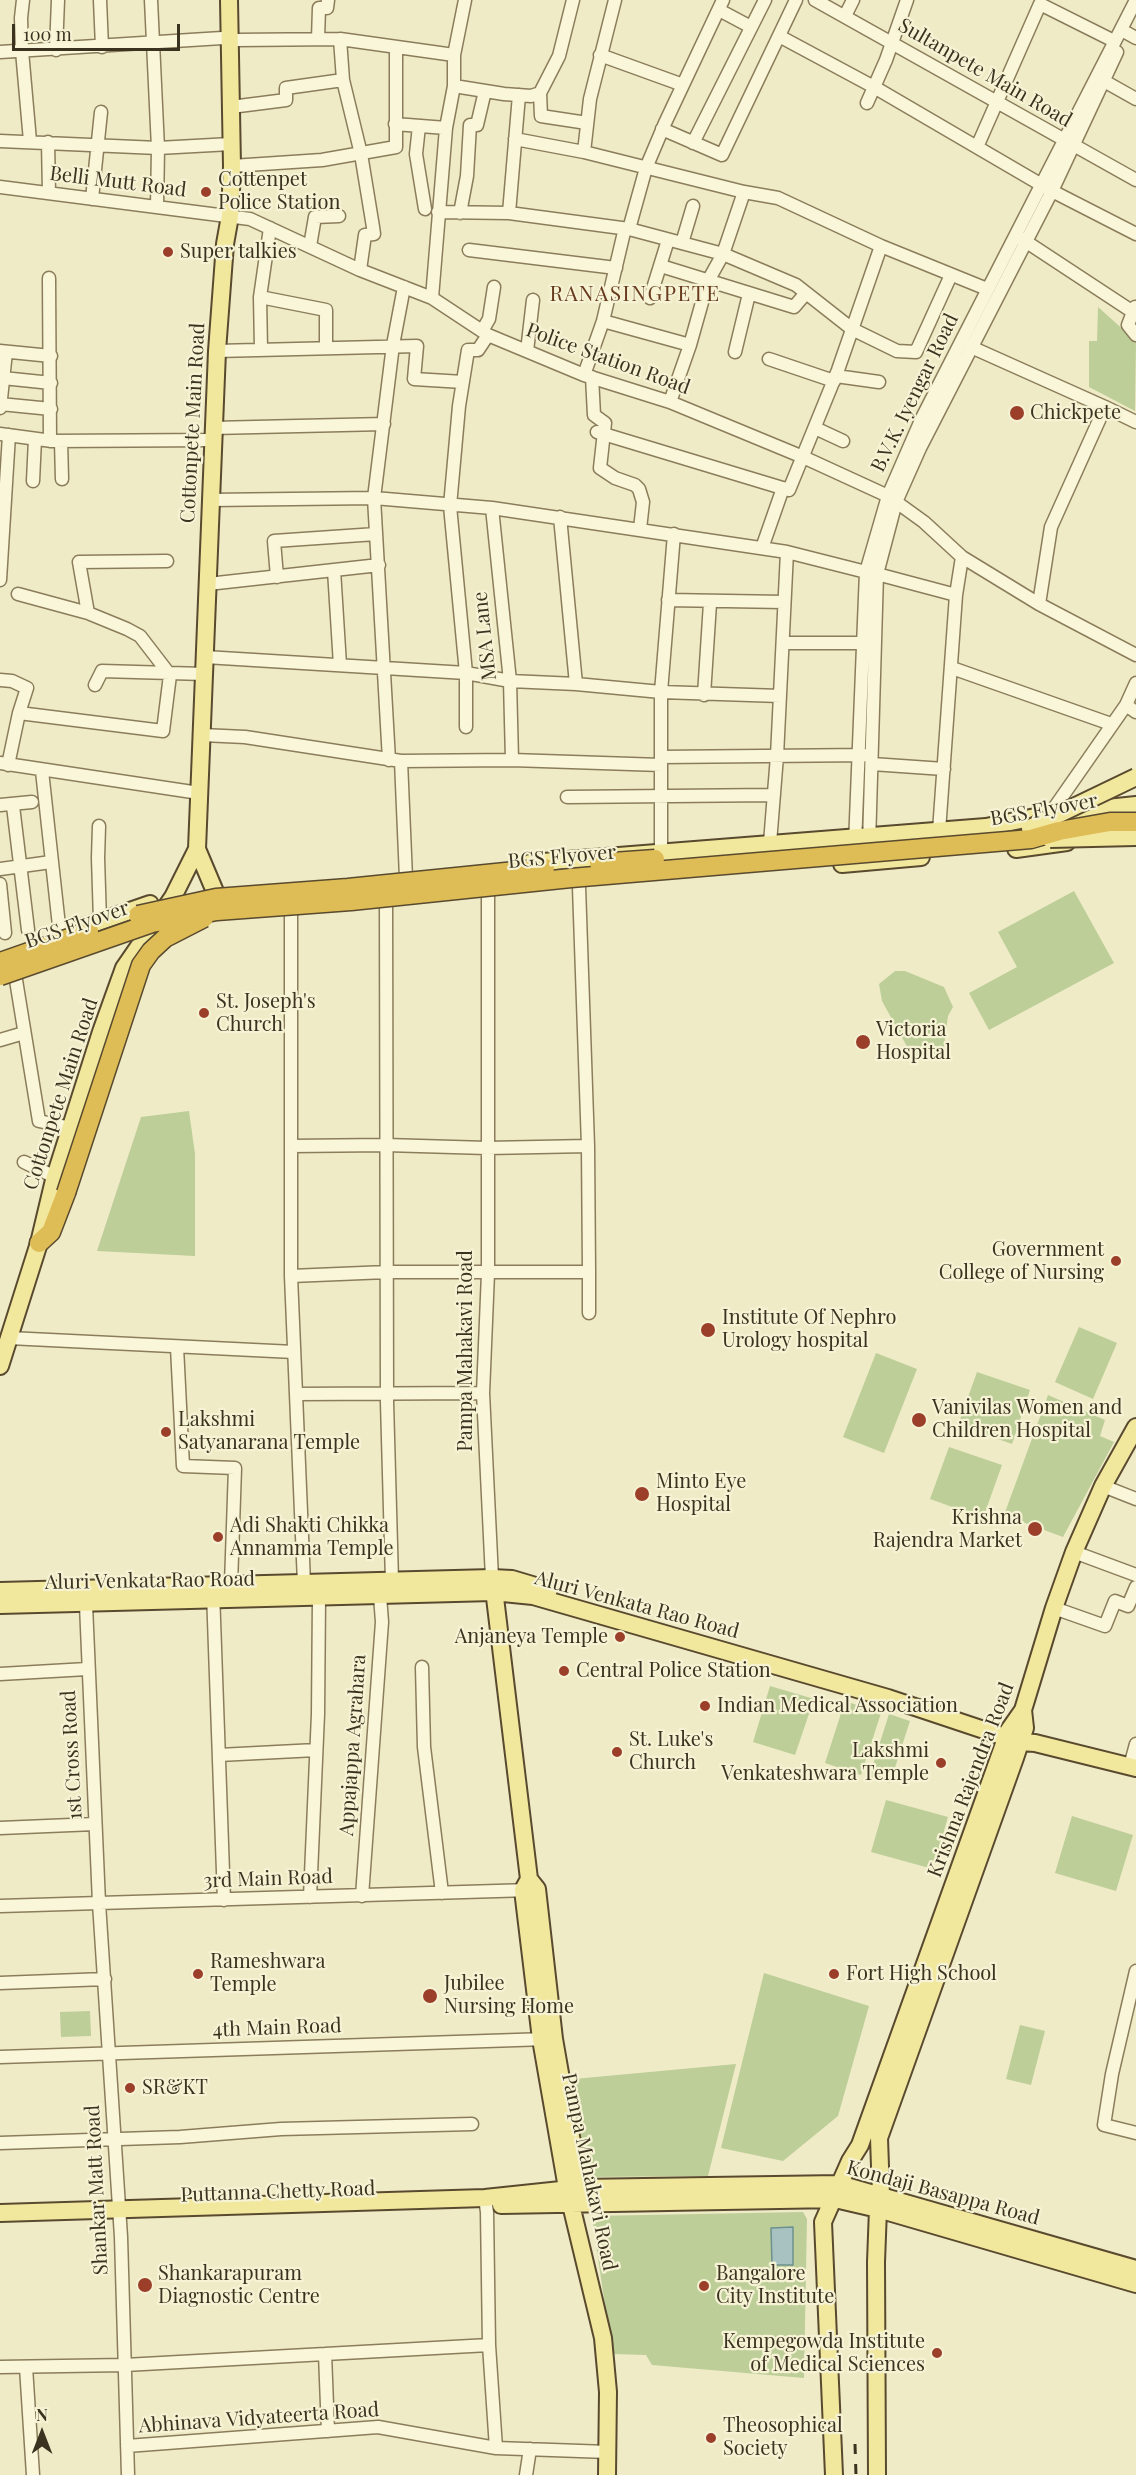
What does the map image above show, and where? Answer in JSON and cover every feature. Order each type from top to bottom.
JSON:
[{"type":"highway","name":"BGS Flyover","points":[[0,962],[150,911],[216,898],[348,888],[628,861],[805,850],[989,834],[1030,834],[1113,814],[1136,813]]},
{"type":"highway","name":"BGS Flyover","points":[[5,977],[152,923],[216,903],[351,901],[1136,822]]},
{"type":"highway","points":[[39,1243],[51,1232],[66,1193],[141,965],[151,951],[165,938],[216,903]]},
{"type":"main road","name":"Cottonpete Main Road","points":[[0,1366],[39,1243],[71,1128],[124,968],[173,897],[196,849],[217,351],[225,244],[231,216],[229,0]]},
{"type":"main road","points":[[1030,834],[1136,777]]},
{"type":"main road","points":[[0,954],[173,897],[216,903],[492,866],[986,827],[1050,814],[1136,805]]},
{"type":"main road","points":[[5,977],[155,926],[224,914],[1051,845],[1116,831],[1136,831]]},
{"type":"main road","points":[[1030,834],[1136,837]]},
{"type":"main road","name":"Cottonpete Main Road","points":[[196,849],[216,903]]},
{"type":"main road","points":[[104,920],[122,950],[124,968]]},
{"type":"main road","name":"Krishna Rajendra Road","points":[[834,2475],[823,2222],[860,2145],[1018,1738],[1024,1728],[1023,1710],[1054,1608],[1074,1552],[1103,1486],[1136,1428]]},
{"type":"main road","name":"Aluri Venkata Rao Road","points":[[0,1591],[214,1593],[319,1598],[380,1596],[493,1585],[512,1579],[927,1699],[1018,1738]]},
{"type":"main road","name":"Aluri Venkata Rao Road","points":[[0,1605],[86,1605],[214,1593],[231,1584],[392,1581],[493,1585],[888,1698],[1018,1738],[1133,1767]]},
{"type":"main road","name":"Pampa Mahakavi Road","points":[[493,1585],[566,2194],[603,2338],[608,2392],[607,2475]]},
{"type":"main road","name":"Krishna Rajendra Road","points":[[877,2475],[879,2138],[1018,1738]]},
{"type":"main road","name":"Kondaji Basappa Road","points":[[566,2194],[837,2191],[1136,2269]]},
{"type":"main road","name":"Puttanna Chetty Road","points":[[0,2213],[119,2214],[486,2202],[566,2194]]},
{"type":"main road","name":"Kondaji Basappa Road","points":[[879,2202],[1136,2284]]},
{"type":"main road","name":"Puttanna Chetty Road","points":[[0,2223],[119,2214]]},
{"type":"street","points":[[23,0],[22,51],[30,141]]},
{"type":"street","points":[[56,50],[58,0]]},
{"type":"street","points":[[100,0],[102,47]]},
{"type":"street","points":[[151,0],[158,148],[157,207]]},
{"type":"street","points":[[318,39],[319,8],[327,8],[328,0]]},
{"type":"street","points":[[432,298],[446,128],[454,86],[454,55],[465,0]]},
{"type":"street","points":[[573,0],[559,56],[540,93],[541,116],[587,123]]},
{"type":"street","points":[[584,152],[600,55],[615,0]]},
{"type":"street","points":[[693,143],[765,0]]},
{"type":"street","points":[[662,129],[722,155],[796,0]]},
{"type":"street","name":"Sultanpete Main Road","points":[[815,0],[1136,180]]},
{"type":"street","points":[[845,16],[853,0]]},
{"type":"street","points":[[867,103],[893,43],[907,0]]},
{"type":"street","name":"B.V.K. Iyengar Road","points":[[892,499],[971,347],[1021,238],[1069,143],[1114,41],[1136,0]]},
{"type":"street","points":[[977,147],[1040,4],[1114,41]]},
{"type":"street","points":[[640,529],[643,502],[639,489],[600,468],[600,432],[605,423],[594,415],[588,376],[627,228],[646,168],[662,129],[722,5],[752,27]]},
{"type":"street","name":"B.V.K. Iyengar Road","points":[[1069,143],[1131,36],[1136,17]]},
{"type":"street","points":[[779,36],[874,87],[1047,188],[1136,234]]},
{"type":"street","points":[[0,51],[56,50],[222,38],[340,39],[454,55]]},
{"type":"street","points":[[340,39],[343,80],[361,154],[374,234],[365,235],[360,270]]},
{"type":"street","points":[[232,166],[322,160],[396,147],[396,47]]},
{"type":"street","points":[[600,55],[683,85]]},
{"type":"street","points":[[231,107],[286,100],[286,88],[343,80]]},
{"type":"street","points":[[1104,81],[1136,99]]},
{"type":"street","points":[[454,86],[531,96],[540,93]]},
{"type":"street","points":[[460,213],[467,176],[470,125],[477,125],[485,91]]},
{"type":"street","points":[[509,213],[519,95]]},
{"type":"street","points":[[92,199],[100,112]]},
{"type":"street","points":[[395,124],[446,128]]},
{"type":"street","points":[[419,126],[416,154],[425,209]]},
{"type":"street","points":[[515,139],[584,152],[744,192],[778,198],[881,246],[987,290]]},
{"type":"street","points":[[0,141],[158,148],[231,144]]},
{"type":"street","points":[[48,142],[49,193]]},
{"type":"street","name":"Belli Mutt Road","points":[[0,187],[231,216]]},
{"type":"street","points":[[670,402],[690,345],[708,281],[723,254],[744,192]]},
{"type":"street","points":[[682,243],[693,206]]},
{"type":"street","points":[[438,212],[509,213],[627,228],[723,254],[796,285],[852,329],[897,351],[916,352],[951,275]]},
{"type":"street","name":"Police Station Road","points":[[231,216],[250,219],[360,270],[432,298],[485,333],[527,351],[588,376],[670,402],[803,457],[892,499],[924,522],[962,557],[1039,604],[1136,655]]},
{"type":"street","points":[[310,246],[315,217],[339,216]]},
{"type":"street","points":[[261,349],[261,297],[270,228]]},
{"type":"street","points":[[1021,238],[1135,311],[1128,325],[1136,335]]},
{"type":"street","name":"B.V.K. Iyengar Road","points":[[862,837],[859,755],[863,642],[872,573],[892,499],[922,418],[987,290],[1021,238]]},
{"type":"street","points":[[650,298],[668,240]]},
{"type":"street","points":[[600,432],[789,490],[835,378],[881,246]]},
{"type":"street","points":[[469,250],[616,268]]},
{"type":"street","points":[[661,266],[794,307],[806,293]]},
{"type":"street","points":[[49,278],[51,409],[62,479]]},
{"type":"street","points":[[404,287],[393,345],[374,498],[385,667],[406,878]]},
{"type":"street","points":[[466,727],[466,673],[450,506],[468,350],[478,350],[489,319],[494,287]]},
{"type":"street","points":[[735,352],[749,294]]},
{"type":"street","points":[[261,297],[326,310],[327,347]]},
{"type":"street","points":[[527,351],[533,300]]},
{"type":"street","points":[[603,321],[690,345]]},
{"type":"street","points":[[217,351],[417,346],[414,379],[463,382]]},
{"type":"street","points":[[971,347],[1136,422]]},
{"type":"street","points":[[51,356],[3,351],[0,406],[51,409]]},
{"type":"street","points":[[769,359],[835,378],[879,382]]},
{"type":"street","points":[[3,378],[51,383]]},
{"type":"street","points":[[1039,604],[1051,527],[1105,407]]},
{"type":"street","points":[[0,580],[4,435],[55,441],[384,424]]},
{"type":"street","points":[[815,428],[843,441]]},
{"type":"street","points":[[33,482],[34,439]]},
{"type":"street","points":[[762,548],[783,488]]},
{"type":"street","points":[[210,500],[374,498],[492,508],[787,552],[956,595]]},
{"type":"street","name":"MSA Lane","points":[[492,508],[510,681],[512,760]]},
{"type":"street","points":[[560,517],[576,684]]},
{"type":"street","points":[[277,577],[274,542],[376,534]]},
{"type":"street","points":[[661,852],[661,692],[674,534]]},
{"type":"street","points":[[770,843],[777,756],[787,552]]},
{"type":"street","points":[[939,831],[956,595],[962,557]]},
{"type":"street","points":[[88,613],[79,561],[167,561]]},
{"type":"street","points":[[208,584],[379,565]]},
{"type":"street","points":[[334,570],[340,664]]},
{"type":"street","name":"B.V.K. Iyengar Road","points":[[862,837],[872,760],[872,573]]},
{"type":"street","points":[[18,594],[109,620],[140,636],[170,675],[163,730],[19,714]]},
{"type":"street","points":[[668,600],[710,603],[784,602]]},
{"type":"street","points":[[704,695],[710,603]]},
{"type":"street","points":[[783,643],[863,642]]},
{"type":"street","points":[[95,685],[102,671],[170,675],[205,666],[340,664],[466,673],[510,681],[576,684],[661,692],[780,696]]},
{"type":"street","points":[[952,668],[1111,724]]},
{"type":"street","points":[[0,680],[12,681],[27,688],[4,764],[199,793]]},
{"type":"street","points":[[1050,814],[1091,757],[1111,724],[1131,708],[1136,683]]},
{"type":"street","points":[[202,735],[245,737],[395,760],[661,761],[859,755],[872,760],[944,769]]},
{"type":"street","points":[[42,771],[60,935]]},
{"type":"street","points":[[567,797],[774,795]]},
{"type":"street","points":[[28,930],[22,866],[6,806],[32,802]]},
{"type":"street","points":[[99,826],[98,858],[104,920]]},
{"type":"street","points":[[862,837],[863,862]]},
{"type":"street","points":[[578,858],[581,884],[588,1146],[589,1313]]},
{"type":"street","points":[[0,869],[51,862]]},
{"type":"street","points":[[0,884],[5,933]]},
{"type":"street","name":"Pampa Mahakavi Road","points":[[488,892],[488,1273],[483,1393],[493,1585]]},
{"type":"street","points":[[386,902],[387,1395],[392,1581]]},
{"type":"street","points":[[291,909],[291,1276],[304,1583]]},
{"type":"street","points":[[5,977],[24,1033],[39,1121],[71,1128]]},
{"type":"street","points":[[0,1040],[24,1033]]},
{"type":"street","points":[[291,1146],[386,1145],[487,1148],[588,1146]]},
{"type":"street","points":[[24,1162],[56,1177]]},
{"type":"street","points":[[291,1276],[387,1272],[589,1272]]},
{"type":"street","points":[[9,1338],[294,1352]]},
{"type":"street","points":[[177,1347],[183,1466],[235,1468],[231,1584]]},
{"type":"street","points":[[296,1394],[483,1393]]},
{"type":"street","points":[[1103,1486],[1136,1499]]},
{"type":"street","points":[[1074,1552],[1136,1575]]},
{"type":"street","points":[[1054,1608],[1105,1626],[1115,1601],[1128,1606],[1136,1587]]},
{"type":"street","points":[[214,1593],[224,1900]]},
{"type":"street","name":"Appajappa Agrahara","points":[[362,1896],[382,1622],[380,1596]]},
{"type":"street","points":[[310,1897],[318,1714],[319,1598]]},
{"type":"street","name":"1st Cross Road","points":[[86,1605],[99,1903]]},
{"type":"street","points":[[422,1667],[424,1747],[442,1893]]},
{"type":"street","points":[[0,1674],[87,1669]]},
{"type":"street","points":[[1133,1767],[1136,1744]]},
{"type":"street","points":[[219,1755],[316,1750]]},
{"type":"street","points":[[0,1828],[95,1824]]},
{"type":"street","name":"3rd Main Road","points":[[0,1906],[442,1893],[530,1886]]},
{"type":"street","name":"Shankar Matt Road","points":[[99,1903],[119,2214],[128,2475]]},
{"type":"street","points":[[1136,1971],[1132,2010],[1112,2074],[1104,2125],[1136,2133]]},
{"type":"street","points":[[0,1983],[105,1979]]},
{"type":"street","name":"4th Main Road","points":[[0,2057],[548,2039]]},
{"type":"street","points":[[0,2143],[114,2140],[281,2129],[472,2124]]},
{"type":"street","points":[[486,2202],[489,2345],[496,2448]]},
{"type":"street","points":[[0,2367],[125,2365],[489,2345]]},
{"type":"street","points":[[325,2354],[328,2431]]},
{"type":"street","points":[[26,2367],[33,2475]]},
{"type":"street","name":"Abhinava Vidyateerta Road","points":[[127,2446],[378,2427],[496,2448],[608,2452]]},
{"type":"street","points":[[526,2475],[530,2449]]},
{"type":"green space","points":[[1098,307],[1136,341],[1135,411],[1089,387],[1089,341],[1097,341]]},
{"type":"green space","points":[[1074,891],[1114,963],[989,1030],[969,993],[1017,967],[998,932]]},
{"type":"green space","points":[[895,971],[905,971],[944,987],[953,1007],[948,1016],[944,1047],[937,1056],[918,1058],[910,1052],[882,1001],[879,984]]},
{"type":"green space","points":[[189,1111],[195,1154],[195,1256],[97,1251],[141,1117]]},
{"type":"green space","points":[[1079,1327],[1117,1343],[1093,1399],[1055,1382]]},
{"type":"green space","points":[[876,1353],[917,1369],[884,1453],[843,1437]]},
{"type":"green space","points":[[977,1372],[1030,1390],[1012,1444],[958,1425]]},
{"type":"green space","points":[[1048,1395],[1105,1420],[1100,1436],[1114,1442],[1063,1537],[1004,1515]]},
{"type":"green space","points":[[949,1447],[1002,1465],[983,1518],[930,1499]]},
{"type":"green space","points":[[770,1686],[814,1699],[795,1755],[753,1742]]},
{"type":"green space","points":[[845,1701],[881,1713],[861,1775],[825,1763]]},
{"type":"green space","points":[[889,1714],[910,1721],[890,1783],[869,1777]]},
{"type":"green space","points":[[886,1800],[948,1817],[933,1869],[871,1852]]},
{"type":"green space","points":[[1072,1816],[1133,1835],[1116,1891],[1055,1873]]},
{"type":"green space","points":[[764,1973],[869,2006],[838,2116],[783,2161],[721,2148]]},
{"type":"green space","points":[[90,2011],[91,2036],[61,2037],[60,2012]]},
{"type":"green space","points":[[1020,2025],[1045,2031],[1031,2085],[1006,2079]]},
{"type":"green space","points":[[736,2064],[708,2176],[585,2177],[574,2079]]},
{"type":"green space","name":"Bangalore City Institute","points":[[803,2212],[807,2219],[804,2378],[652,2365],[646,2355],[612,2354],[592,2216]]},
{"type":"water","points":[[793,2227],[793,2265],[772,2265],[771,2228]]},
{"type":"railway","points":[[855,2444],[856,2475]]},
{"type":"place","name":"Cottenpet Police Station","points":[[206,192]]},
{"type":"place","name":"Super talkies","points":[[168,252]]},
{"type":"place","name":"Chickpete","points":[[1017,413]]},
{"type":"place","name":"St. Joseph's Church","points":[[204,1013]]},
{"type":"place","name":"Victoria Hospital","points":[[863,1042]]},
{"type":"place","name":"Government College of Nursing","points":[[1116,1261]]},
{"type":"place","name":"Institute Of Nephro Urology hospital","points":[[708,1330]]},
{"type":"place","name":"Vanivilas Women and Children Hospital","points":[[919,1420]]},
{"type":"place","name":"Lakshmi Satyanarana Temple","points":[[166,1432]]},
{"type":"place","name":"Minto Eye Hospital","points":[[642,1494]]},
{"type":"place","name":"Krishna Rajendra Market","points":[[1035,1529]]},
{"type":"place","name":"Adi Shakti Chikka Annamma Temple","points":[[218,1537]]},
{"type":"place","name":"Anjaneya Temple","points":[[620,1637]]},
{"type":"place","name":"Central Police Station","points":[[564,1671]]},
{"type":"place","name":"Indian Medical Association","points":[[705,1706]]},
{"type":"place","name":"St. Luke's Church","points":[[617,1752]]},
{"type":"place","name":"Lakshmi Venkateshwara Temple","points":[[941,1763]]},
{"type":"place","name":"Rameshwara Temple","points":[[198,1974]]},
{"type":"place","name":"Fort High School","points":[[834,1974]]},
{"type":"place","name":"Jubilee Nursing Home","points":[[430,1996]]},
{"type":"place","name":"SR&KT","points":[[130,2088]]},
{"type":"place","name":"Shankarapuram Diagnostic Centre","points":[[145,2285]]},
{"type":"place","name":"Bangalore City Institute","points":[[704,2286]]},
{"type":"place","name":"Kempegowda Institute of Medical Sciences","points":[[937,2353]]},
{"type":"place","name":"Theosophical Society","points":[[711,2438]]},
{"type":"district","name":"RANASINGPETE","points":[[635,294]]}]
